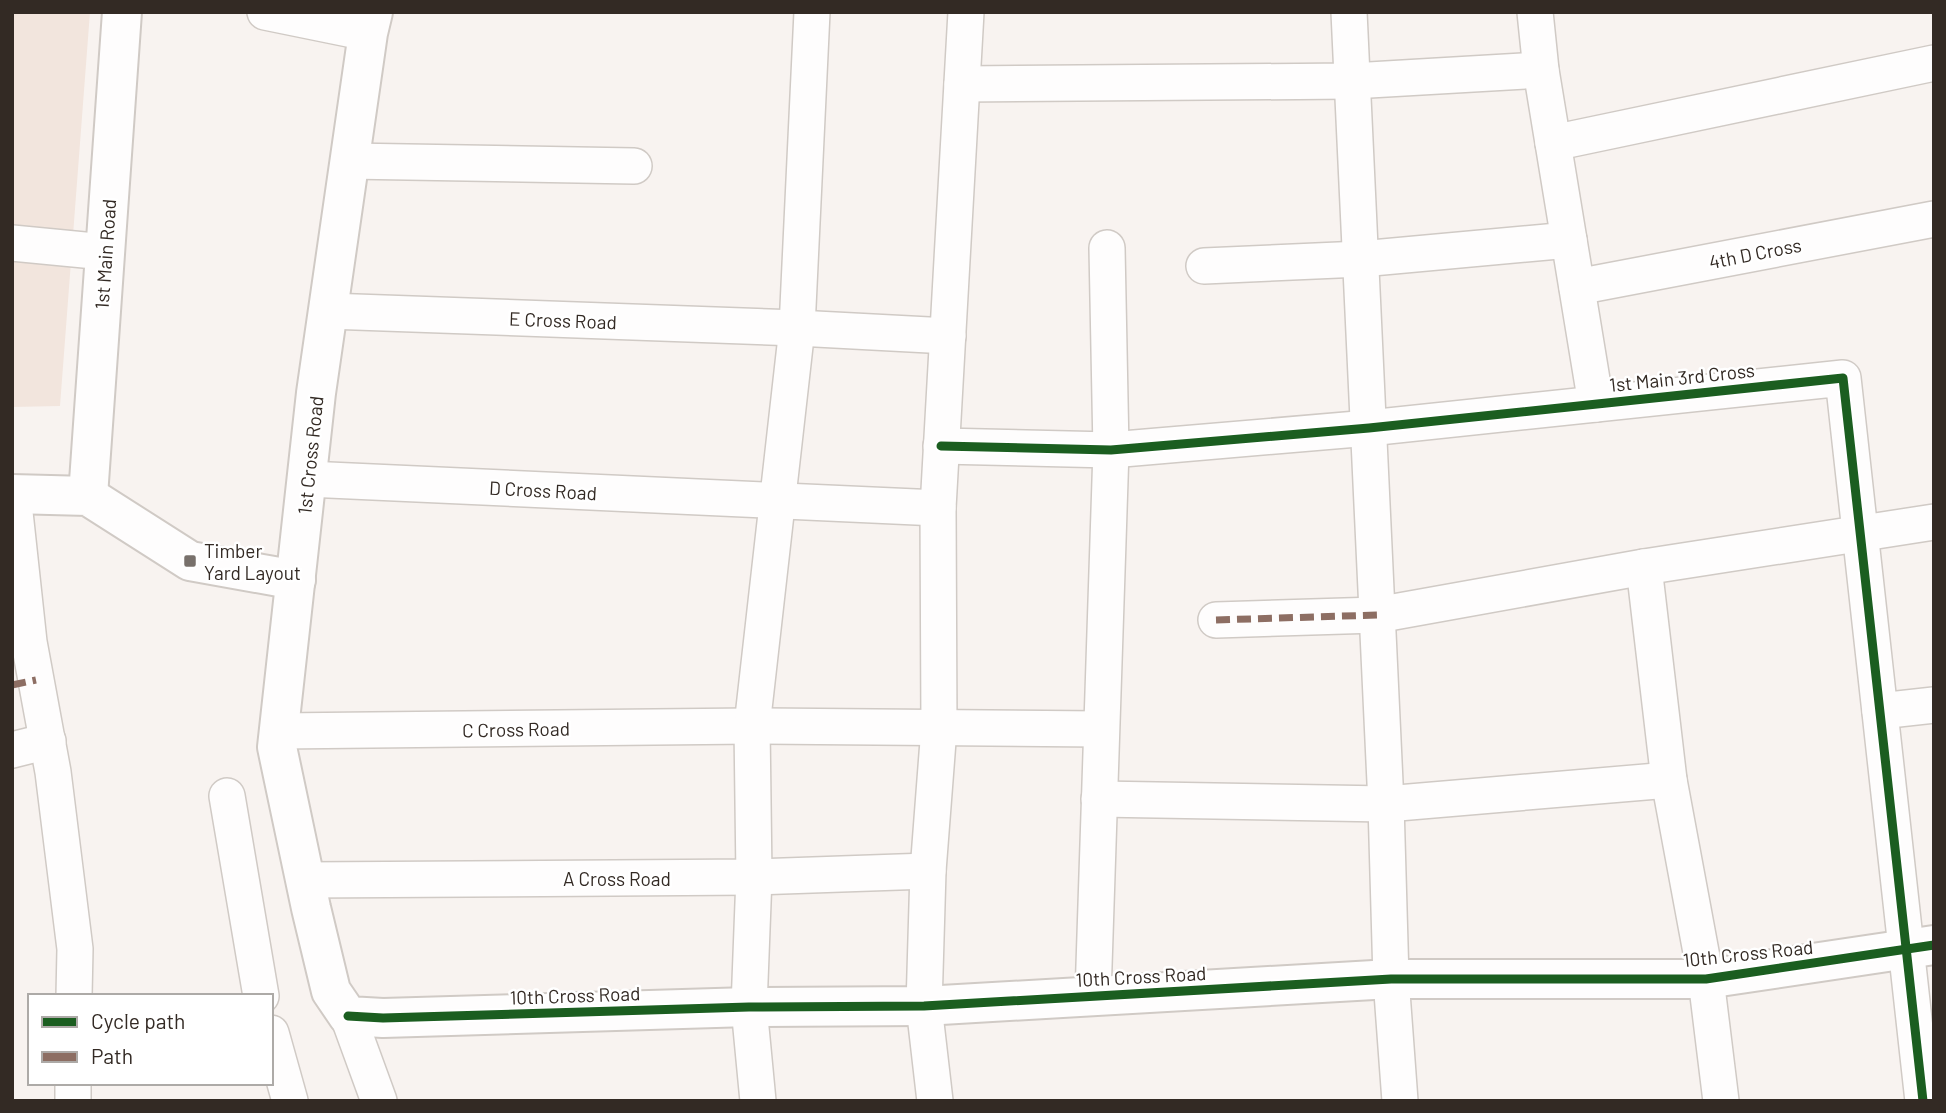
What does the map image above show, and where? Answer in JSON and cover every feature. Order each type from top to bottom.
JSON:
[{"type":"street","name":"1st Main Road","points":[[88,496],[122,12]]},
{"type":"street","points":[[265,12],[370,23]]},
{"type":"street","points":[[758,1101],[749,1007],[754,877],[752,726],[797,328],[811,12]]},
{"type":"street","points":[[935,1101],[923,1006],[928,871],[939,728],[938,508],[966,12]]},
{"type":"street","points":[[1349,12],[1386,804],[1391,979],[1400,1101]]},
{"type":"street","points":[[1535,12],[1541,71],[1596,404]]},
{"type":"street","name":"1st Cross Road","points":[[348,1016],[331,991],[278,747],[328,311],[370,23]]},
{"type":"street","points":[[1553,144],[1934,64]]},
{"type":"street","points":[[962,84],[1352,81],[1541,71]]},
{"type":"street","points":[[349,161],[635,166]]},
{"type":"street","name":"4th D Cross","points":[[1577,287],[1934,219]]},
{"type":"street","points":[[1205,266],[1361,259],[1569,240]]},
{"type":"street","points":[[12,243],[105,251]]},
{"type":"street","points":[[1094,996],[1111,450],[1107,248]]},
{"type":"street","name":"E Cross Road","points":[[328,311],[948,336]]},
{"type":"street","name":"1st Main 3rd Cross","points":[[941,446],[1111,450],[1369,428],[1843,378],[1860,534]]},
{"type":"street","name":"D Cross Road","points":[[307,479],[938,508]]},
{"type":"street","points":[[74,994],[75,949],[48,741],[24,683],[29,642],[13,494],[88,496],[190,561],[296,580]]},
{"type":"street","points":[[1216,620],[1377,615],[1644,566],[1934,522]]},
{"type":"street","points":[[1860,534],[1880,711],[1920,948],[1923,1101]]},
{"type":"street","points":[[1644,566],[1669,780],[1706,979],[1721,1101]]},
{"type":"street","points":[[1880,711],[1934,705]]},
{"type":"street","name":"C Cross Road","points":[[279,731],[752,726],[1101,729]]},
{"type":"street","points":[[12,750],[48,741]]},
{"type":"street","points":[[1099,799],[1386,804],[1669,780]]},
{"type":"street","points":[[227,796],[261,994]]},
{"type":"street","name":"A Cross Road","points":[[305,880],[754,877],[928,871]]},
{"type":"street","name":"10th Cross Road","points":[[348,1016],[383,1018],[749,1007],[923,1006],[1391,979],[1706,979],[1920,948]]},
{"type":"street","points":[[348,1016],[379,1101]]},
{"type":"street","points":[[273,1041],[289,1101]]},
{"type":"shaded area","points":[[12,12],[90,12],[60,406],[12,407]]},
{"type":"marked path","points":[[1216,620],[1377,615]]},
{"type":"marked path","points":[[12,685],[36,680]]},
{"type":"cycle path","points":[[941,446],[1111,450],[1369,428],[1843,378],[1923,1101]]},
{"type":"cycle path","points":[[348,1016],[383,1018],[749,1007],[924,1006],[1391,979],[1706,979],[1934,945]]},
{"type":"place","name":"Timber Yard Layout","points":[[190,561]]}]
